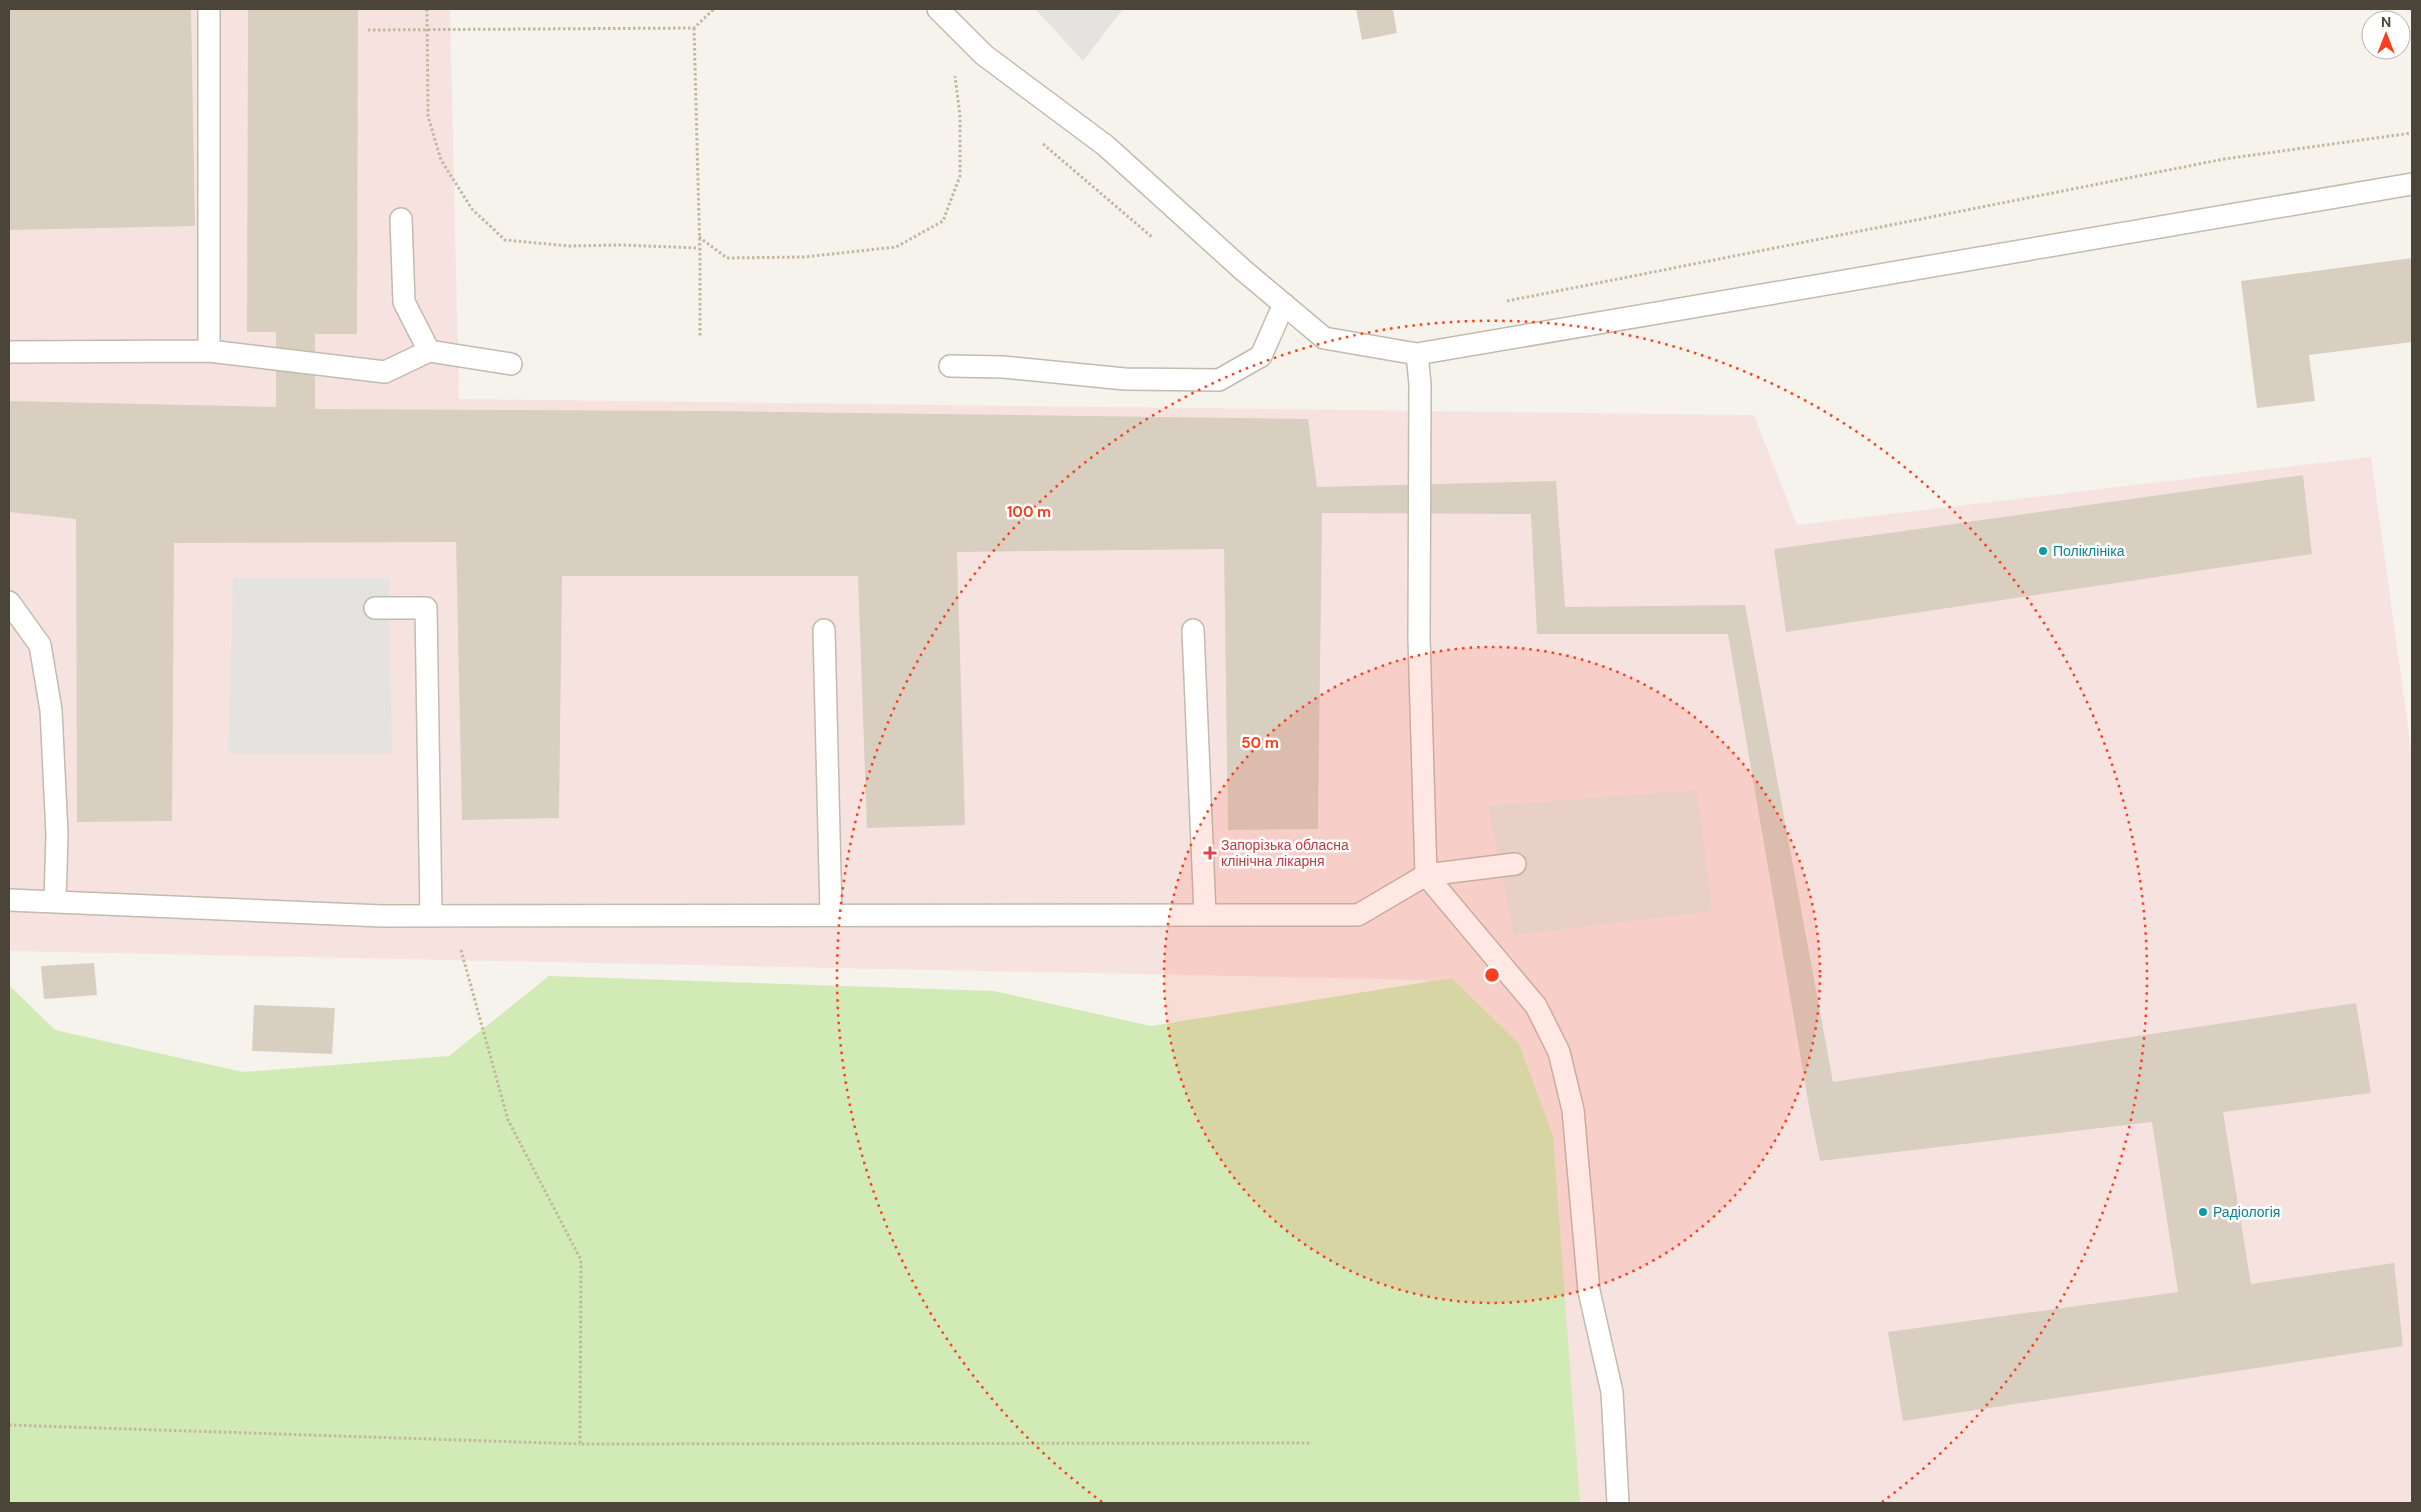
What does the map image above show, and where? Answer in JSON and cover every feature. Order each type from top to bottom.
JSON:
[{"type":"lane","points":[[209,9],[209,351]]},
{"type":"lane","points":[[938,9],[984,54],[1106,146],[1243,270],[1324,338],[1416,354],[2412,184]]},
{"type":"lane","points":[[401,219],[404,302],[428,351]]},
{"type":"lane","points":[[950,366],[1003,367],[1125,379],[1219,380],[1261,356],[1284,304]]},
{"type":"lane","points":[[9,352],[209,351],[385,372],[428,351],[510,364]]},
{"type":"lane","points":[[1416,354],[1420,384],[1418,639],[1426,875],[1536,1006],[1559,1052],[1573,1110],[1589,1291],[1612,1392],[1618,1503]]},
{"type":"lane","points":[[9,602],[40,645],[51,710],[57,834],[55,902]]},
{"type":"lane","points":[[376,608],[426,608],[442,916]]},
{"type":"lane","points":[[824,630],[831,914]]},
{"type":"lane","points":[[1193,630],[1205,914]]},
{"type":"lane","points":[[9,900],[382,916],[831,914],[1358,915],[1426,875],[1515,864]]},
{"type":"path","points":[[427,9],[428,116],[441,160],[472,209],[505,240],[569,246],[622,245],[699,248]]},
{"type":"path","points":[[368,30],[694,28],[714,9]]},
{"type":"path","points":[[694,28],[700,336]]},
{"type":"path","points":[[699,237],[727,258],[804,257],[896,247],[943,221],[960,176],[960,116],[955,72]]},
{"type":"path","points":[[1501,302],[2224,159],[2412,133]]},
{"type":"path","points":[[442,916],[508,1120],[581,1260],[580,1444]]},
{"type":"path","points":[[9,1425],[580,1444],[1312,1443]]},
{"type":"shaded area","name":"Запорізька обласна клінічна лікарня","points":[[9,9],[450,9],[459,399],[1754,415],[1797,525],[2371,457],[2412,756],[2412,1503],[1545,1503],[1425,980],[9,951]]},
{"type":"shaded area","points":[[1035,9],[1123,9],[1083,61]]},
{"type":"shaded area","points":[[233,578],[389,578],[392,753],[228,753]]},
{"type":"shaded area","points":[[1697,790],[1712,911],[1514,935],[1488,806]]},
{"type":"green space","points":[[549,976],[994,991],[1151,1026],[1452,978],[1519,1044],[1553,1136],[1580,1503],[9,1503],[9,985],[55,1030],[243,1072],[449,1056]]},
{"type":"building","points":[[9,9],[191,9],[195,226],[9,230]]},
{"type":"building","name":"Запорізька обласна клінічна лікарня","points":[[248,9],[358,9],[357,334],[315,334],[315,409],[713,411],[1308,419],[1317,487],[1556,481],[1565,607],[1745,605],[1833,1082],[2356,1003],[2371,1093],[2223,1112],[2251,1284],[2394,1263],[2403,1346],[1903,1421],[1888,1332],[2178,1292],[2152,1122],[1820,1161],[1728,634],[1537,634],[1531,514],[1322,513],[1318,829],[1228,830],[1224,549],[957,552],[965,825],[867,828],[858,576],[562,576],[559,818],[462,820],[456,542],[174,543],[172,821],[77,822],[76,519],[9,512],[9,401],[276,407],[276,332],[247,332]]},
{"type":"building","points":[[1356,9],[1393,9],[1397,33],[1362,40]]},
{"type":"building","points":[[2412,258],[2412,342],[2309,355],[2315,401],[2257,408],[2241,281]]},
{"type":"building","name":"Поліклініка","points":[[2303,475],[2312,554],[1786,632],[1774,549]]},
{"type":"building","points":[[94,963],[97,995],[44,999],[41,966]]},
{"type":"building","points":[[254,1005],[335,1008],[332,1054],[252,1051]]},
{"type":"place","name":"Поліклініка","points":[[2043,551]]},
{"type":"place","name":"Запорізька обласна клінічна лікарня","points":[[1210,853]]},
{"type":"place","name":"Радіологія","points":[[2203,1212]]}]
